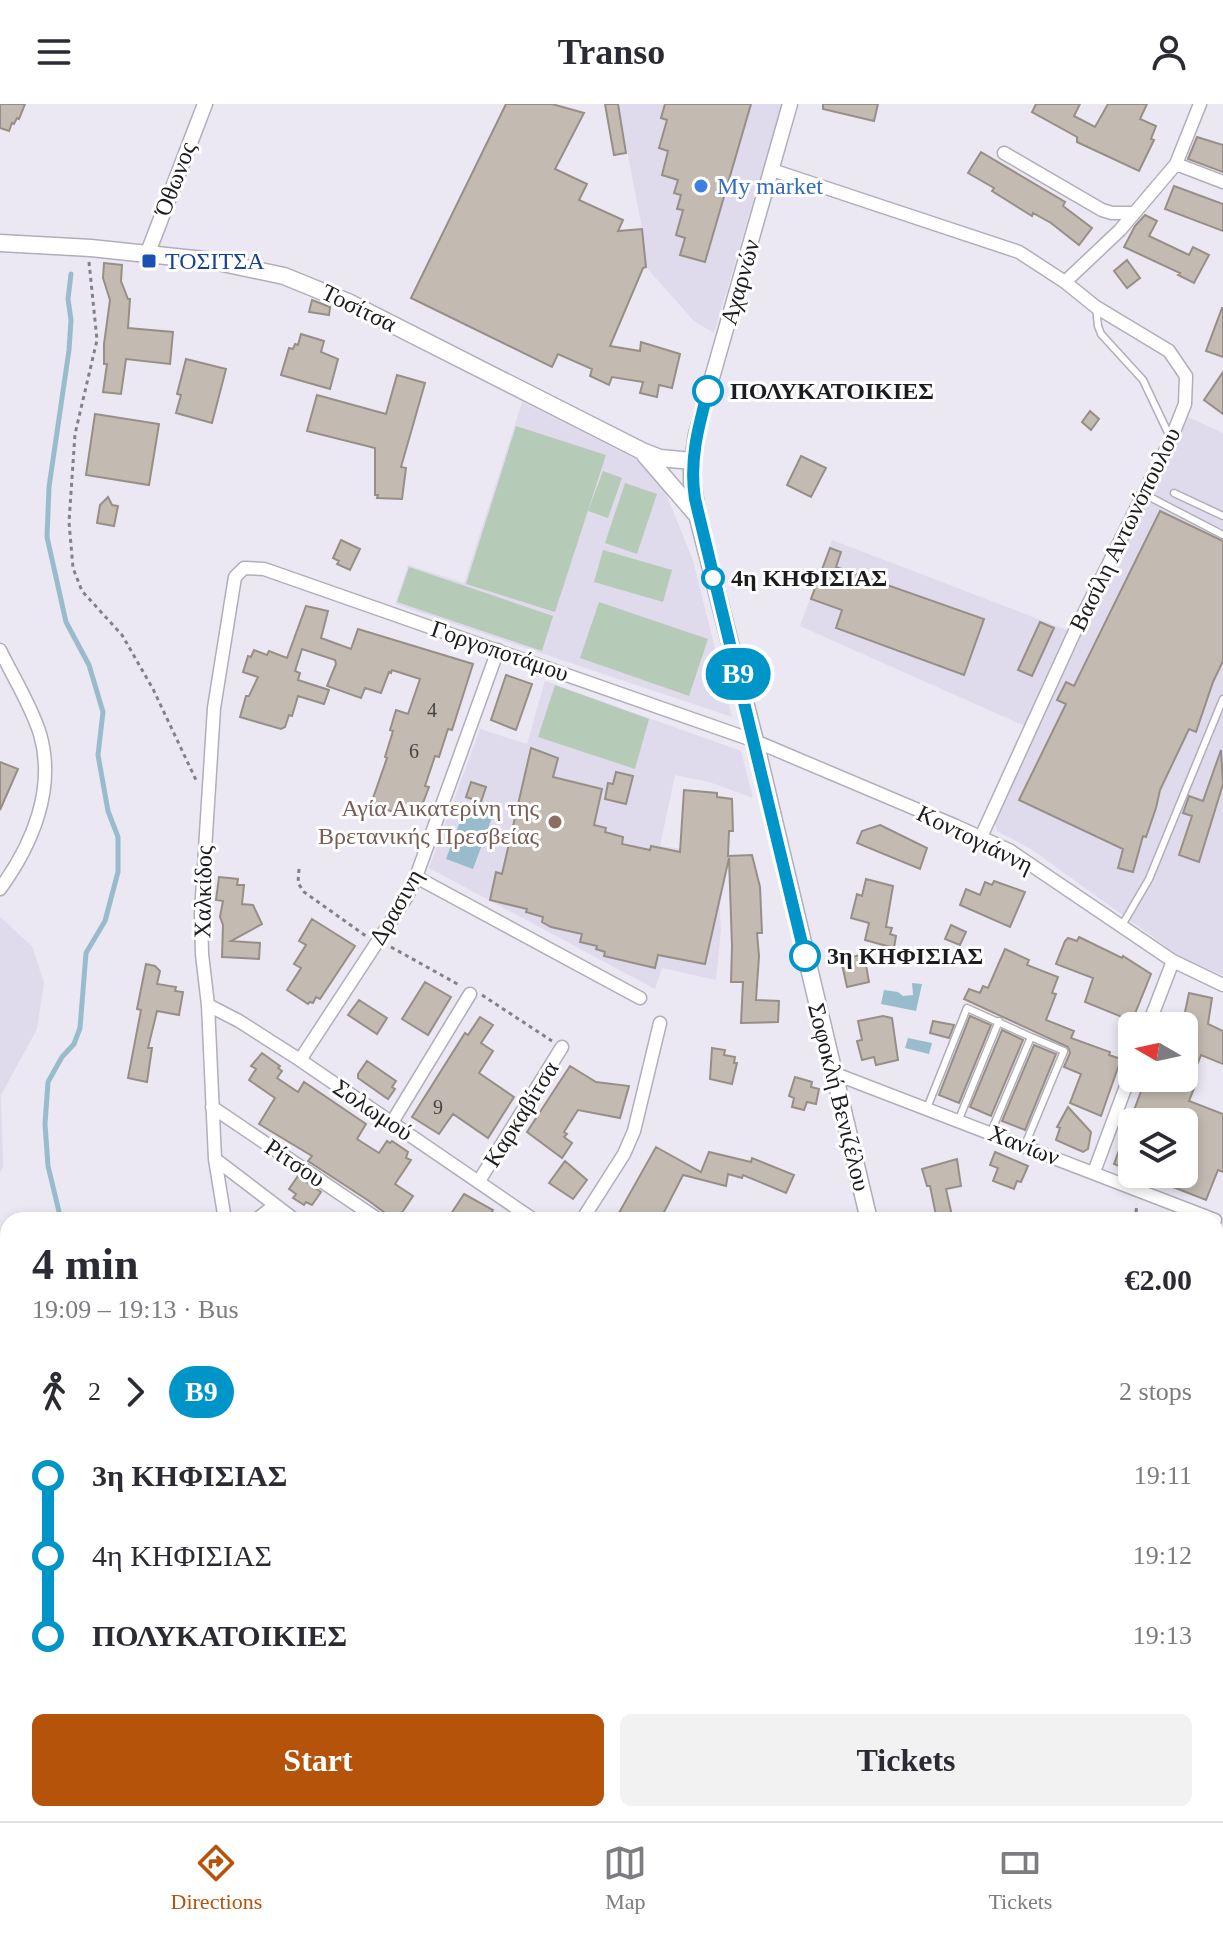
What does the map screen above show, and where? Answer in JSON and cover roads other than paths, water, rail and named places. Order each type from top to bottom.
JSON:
[{"type":"main road","name":"Τοσίτσα","points":[[0,243],[91,248],[250,267],[316,287],[642,451],[660,458],[692,461]]},
{"type":"main road","points":[[642,451],[672,483],[698,518]]},
{"type":"main road","name":"Σοφοκλή Βενιζέλου","points":[[692,461],[698,518],[755,741],[867,1212]]},
{"type":"street","name":"Όθωνος","points":[[147,255],[205,104]]},
{"type":"street","name":"Αχαρνών","points":[[692,461],[696,434],[790,104]]},
{"type":"street","points":[[1065,282],[1111,239],[1161,184],[1176,164],[1200,104]]},
{"type":"street","points":[[1004,153],[1102,210],[1132,213]]},
{"type":"street","points":[[1176,164],[1223,182]]},
{"type":"street","name":"Βασίλη Αντωνόπουλου","points":[[772,170],[1019,252],[1096,307],[1169,351],[1186,376],[1181,417],[1075,631],[981,837]]},
{"type":"street","name":"Γοργοποτάμου","points":[[244,568],[264,569],[755,741]]},
{"type":"street","name":"Χαλκίδος","points":[[224,1212],[215,1159],[201,913],[214,708],[235,577],[244,568]]},
{"type":"street","points":[[0,650],[40,733],[45,766],[44,790],[34,828],[27,847],[0,889]]},
{"type":"street","name":"Δρασινη","points":[[300,1060],[416,877],[498,650]]},
{"type":"street","name":"Κοντογιάννη","points":[[755,741],[1009,850],[1173,961],[1223,985]]},
{"type":"street","points":[[416,877],[640,998]]},
{"type":"street","points":[[1153,1012],[1173,961]]},
{"type":"street","points":[[391,1124],[470,994]]},
{"type":"street","name":"Σολωμού","points":[[208,1005],[300,1060],[523,1212]]},
{"type":"street","points":[[587,1212],[624,1154],[634,1131],[660,1023]]},
{"type":"street","name":"Καρκαβίτσα","points":[[479,1181],[562,1047]]},
{"type":"street","name":"Χανίων","points":[[833,1073],[1195,1212]]},
{"type":"street","points":[[1094,1172],[1124,1092]]},
{"type":"street","name":"Ρίτσου","points":[[212,1107],[367,1212]]},
{"type":"street","points":[[215,1159],[284,1212]]},
{"type":"street","points":[[266,1212],[275,1205]]},
{"type":"lane","points":[[1096,307],[1101,334],[1143,380],[1171,439]]},
{"type":"lane","points":[[1174,493],[1223,516]]},
{"type":"lane","points":[[1144,494],[1223,535]]},
{"type":"lane","points":[[1121,927],[1149,879],[1223,699]]},
{"type":"lane","points":[[927,1108],[967,1008],[1064,1051],[1025,1145]]},
{"type":"lane","points":[[959,1119],[999,1021]]},
{"type":"lane","points":[[991,1132],[1031,1037]]},
{"type":"water","points":[[462,803],[493,815],[473,869],[446,859],[464,811],[460,809]]},
{"type":"water","points":[[912,983],[922,984],[916,1011],[881,1004],[884,990],[903,996],[913,995]]},
{"type":"water","points":[[908,1038],[932,1043],[929,1054],[905,1048]]},
{"type":"waterway","points":[[59,1212],[48,1166],[45,1124],[48,1082],[62,1057],[74,1044],[80,1028],[86,953],[105,921],[118,872],[118,837],[108,811],[98,755],[103,712],[89,665],[66,622],[47,537],[49,487],[69,350],[71,274]]},
{"type":"place","name":"My market","points":[[701,186]]},
{"type":"place","name":"ΤΟΣΙΤΣΑ","points":[[149,261]]},
{"type":"place","name":"ΠΟΛΥΚΑΤΟΙΚΙΕΣ","points":[[708,391]]},
{"type":"place","name":"4η ΚΗΦΙΣΙΑΣ","points":[[713,578]]},
{"type":"place","name":"Αγία Αικατερίνη της Βρετανικής Πρεσβείας","points":[[555,822]]},
{"type":"place","name":"3η ΚΗΦΙΣΙΑΣ","points":[[805,956]]}]
